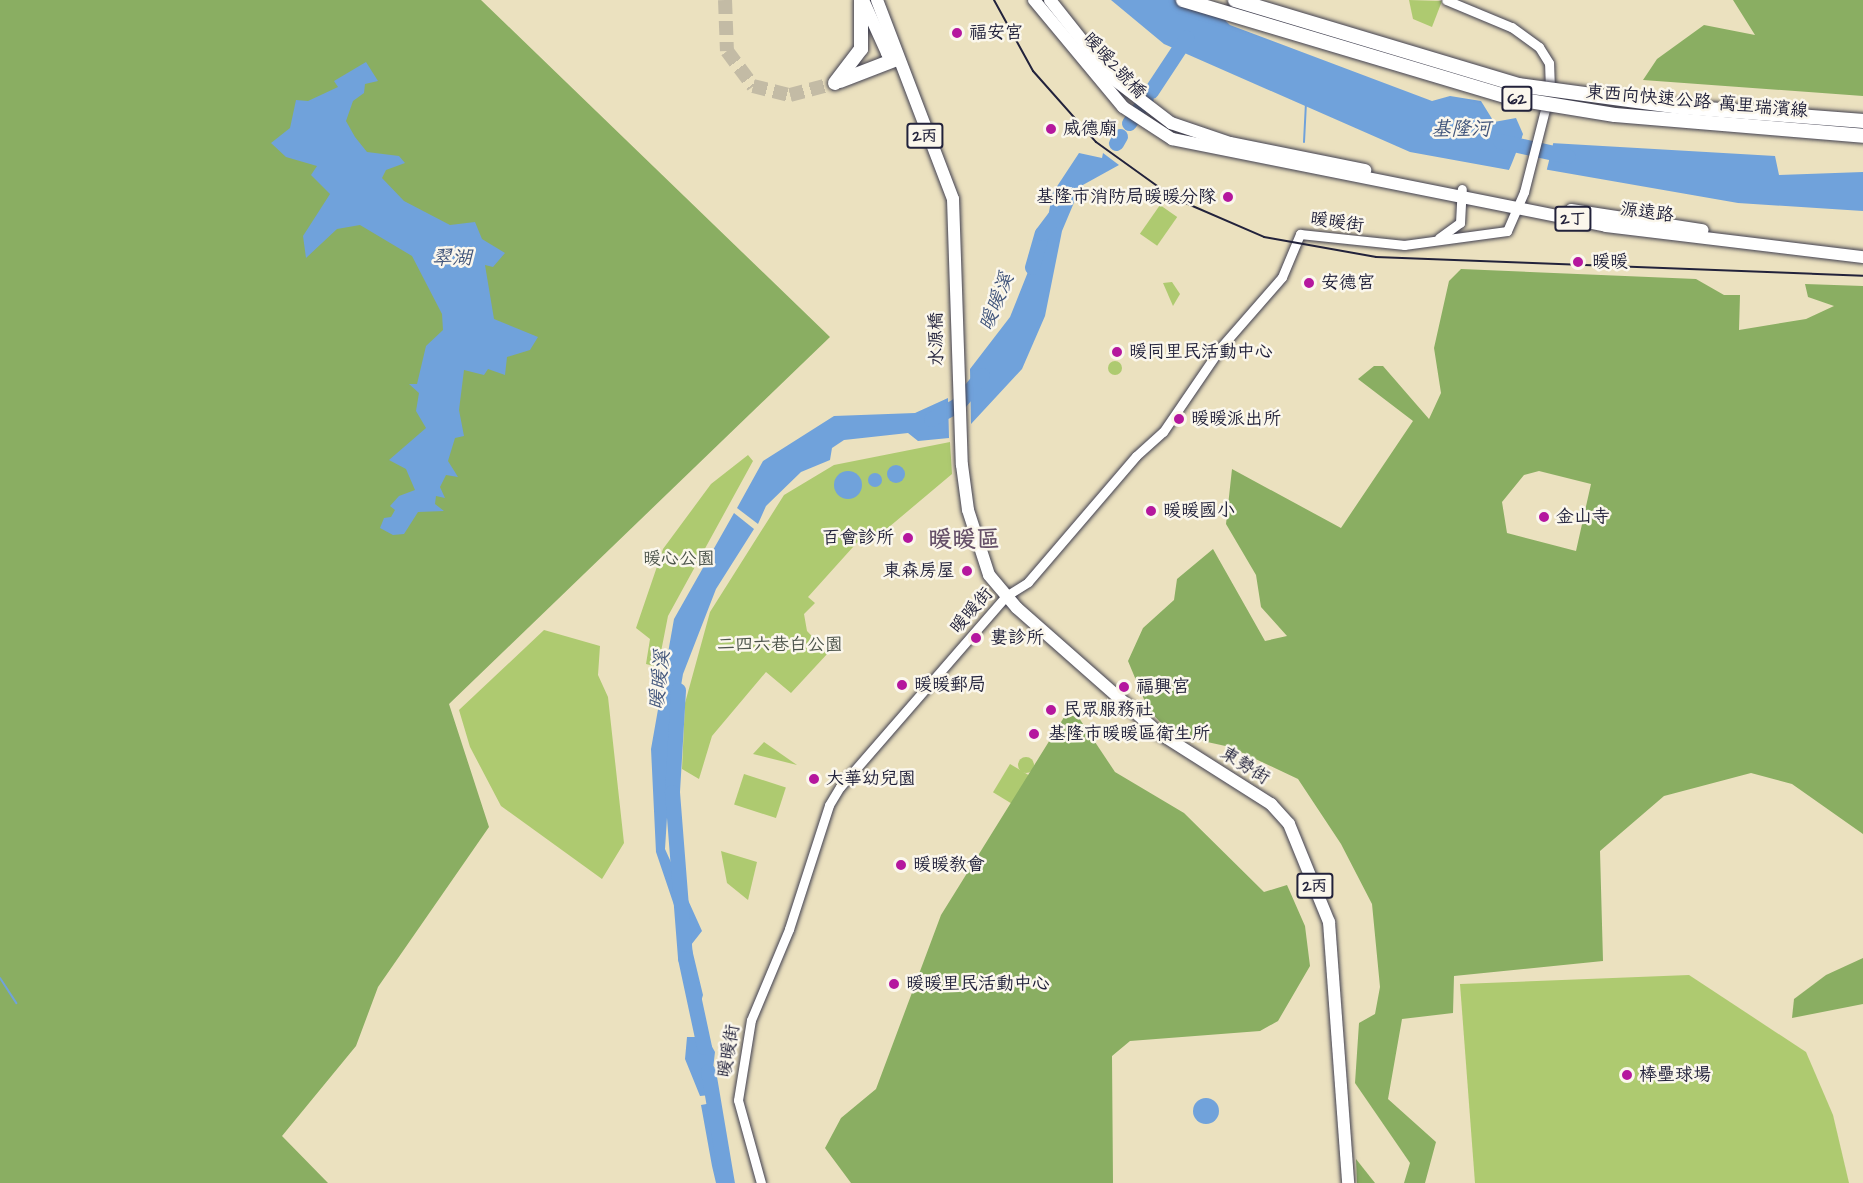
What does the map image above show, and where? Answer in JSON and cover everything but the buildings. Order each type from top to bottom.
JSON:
[{"type":"highway","points":[[862,0],[861,49],[835,83],[897,59]]},
{"type":"highway","name":"東西向快速公路 萬里瑞濱線","points":[[1183,0],[1511,98],[1615,115],[1863,136]]},
{"type":"highway","name":"東西向快速公路 萬里瑞濱線","points":[[1235,0],[1518,85],[1681,107],[1863,121]]},
{"type":"highway","points":[[1257,0],[1283,14]]},
{"type":"main road","name":"2丙","points":[[862,0],[887,53],[897,59]]},
{"type":"main road","name":"2丙","points":[[877,0],[897,59]]},
{"type":"main road","name":"暖暖2號橋","points":[[1034,0],[1090,73],[1154,129],[1172,139],[1287,160]]},
{"type":"main road","name":"暖暖2號橋","points":[[1050,0],[1111,77],[1146,107],[1185,129],[1287,160]]},
{"type":"main road","name":"水源橋","points":[[897,59],[947,180],[953,212],[955,372],[962,465]]},
{"type":"main road","name":"源遠路","points":[[1287,160],[1462,193],[1518,199],[1620,219],[1863,249]]},
{"type":"main road","name":"源遠路","points":[[1518,199],[1606,226],[1863,257]]},
{"type":"main road","name":"東勢街","points":[[962,465],[968,510],[989,575],[1006,596],[1159,733],[1271,804],[1289,824],[1329,922],[1348,1183]]},
{"type":"street","points":[[1446,0],[1511,27],[1539,47],[1552,77],[1548,99],[1518,199]]},
{"type":"street","name":"暖暖街","points":[[1431,241],[1460,223],[1462,193]]},
{"type":"street","name":"暖暖街","points":[[761,1183],[738,1100],[751,1020],[789,929],[829,805],[1006,596],[1028,582],[1136,456],[1163,432],[1221,347],[1282,277],[1300,234],[1376,244],[1503,234],[1518,199]]},
{"type":"green space","points":[[0,0],[481,0],[830,337],[449,704],[489,827],[378,987],[356,1046],[282,1136],[328,1183],[0,1183]]},
{"type":"green space","points":[[1409,0],[1442,1],[1432,27],[1413,19]]},
{"type":"green space","points":[[1733,0],[1863,0],[1863,96],[1643,80],[1657,59],[1704,25],[1755,35]]},
{"type":"green space","points":[[1160,205],[1177,217],[1157,246],[1140,234]]},
{"type":"green space","points":[[1461,269],[1696,279],[1724,295],[1740,295],[1739,330],[1806,319],[1834,306],[1808,297],[1805,284],[1863,286],[1863,834],[1792,784],[1751,773],[1664,796],[1600,851],[1603,961],[1454,976],[1453,1013],[1402,1019],[1388,1099],[1436,1142],[1425,1183],[1404,1183],[1410,1163],[1355,1083],[1359,1023],[1375,1014],[1380,987],[1372,904],[1341,844],[1298,779],[1230,747],[1189,738],[1162,724],[1148,709],[1128,661],[1143,628],[1174,600],[1177,579],[1213,549],[1265,641],[1287,636],[1261,607],[1256,575],[1226,524],[1232,469],[1341,528],[1413,421],[1358,379],[1374,366],[1383,366],[1429,419],[1441,393],[1434,348],[1449,281]],"holes":[[[1539,471],[1591,484],[1576,551],[1507,533],[1502,502],[1524,475]]]},
{"type":"green space","points":[[1172,282],[1180,294],[1173,306],[1163,283]]},
{"type":"green space","points":[[1115,361],[1120,363],[1122,368],[1120,373],[1115,375],[1110,373],[1108,368],[1110,363]]},
{"type":"green space","name":"二四六巷白公園","points":[[950,442],[952,474],[870,543],[862,537],[808,597],[815,603],[804,614],[807,631],[828,653],[791,693],[766,672],[712,736],[699,779],[682,769],[685,703],[710,612],[784,495],[834,465]]},
{"type":"green space","name":"暖心公園","points":[[748,455],[753,461],[668,616],[658,667],[646,664],[650,639],[636,628],[663,549],[711,484]]},
{"type":"green space","points":[[544,630],[600,646],[598,675],[608,697],[624,843],[602,879],[501,806],[470,747],[459,710]]},
{"type":"green space","points":[[1071,706],[1115,772],[1184,813],[1264,892],[1287,885],[1305,926],[1310,966],[1278,1021],[1260,1031],[1130,1041],[1112,1056],[1113,1183],[851,1183],[825,1148],[841,1118],[876,1089],[941,915]]},
{"type":"green space","points":[[764,742],[797,765],[753,754]]},
{"type":"green space","points":[[1026,757],[1034,765],[1026,773],[1018,765]]},
{"type":"green space","points":[[1010,764],[1030,776],[1013,804],[993,792]]},
{"type":"green space","points":[[744,774],[786,788],[776,818],[734,804]]},
{"type":"green space","points":[[721,851],[757,862],[748,900],[727,883]]},
{"type":"green space","points":[[1863,958],[1863,1004],[1792,1018],[1794,999],[1826,975]]},
{"type":"green space","points":[[1689,975],[1806,1052],[1833,1115],[1849,1183],[1475,1183],[1460,984]]},
{"type":"green space","points":[[1356,1159],[1375,1183],[1357,1183]]},
{"type":"water","name":"基隆河","points":[[1111,0],[1204,0],[1230,25],[1432,101],[1450,96],[1481,101],[1494,122],[1516,118],[1523,134],[1518,153],[1509,170],[1410,152],[1164,44]]},
{"type":"water","name":"翠湖","points":[[366,62],[378,81],[365,84],[364,93],[353,101],[346,121],[355,137],[367,152],[399,156],[405,163],[386,170],[382,178],[404,201],[450,225],[475,222],[482,239],[505,253],[493,267],[485,265],[494,319],[538,337],[530,350],[507,357],[505,375],[488,369],[484,375],[464,370],[459,410],[464,436],[455,438],[448,461],[458,477],[446,475],[440,487],[445,498],[436,496],[435,504],[444,511],[418,512],[404,534],[393,535],[380,528],[384,518],[391,517],[395,510],[390,506],[399,496],[415,490],[406,469],[389,460],[426,428],[416,411],[419,393],[409,384],[417,384],[426,346],[443,330],[442,314],[412,256],[360,225],[337,229],[306,258],[303,236],[330,194],[311,175],[317,166],[286,157],[271,143],[290,128],[296,100],[308,101],[338,87],[334,81]]},
{"type":"water","points":[[1551,143],[1775,156],[1779,175],[1863,172],[1863,211],[1738,203],[1543,169]]},
{"type":"water","points":[[1079,153],[1102,158],[1103,153],[1119,165],[1081,186],[1062,231],[1045,316],[1022,369],[971,424],[970,369],[1010,317],[1047,224],[1052,194]]},
{"type":"water","points":[[948,398],[949,438],[918,441],[908,433],[844,440],[832,448],[830,460],[801,472],[766,506],[758,524],[737,508],[763,461],[834,416],[915,413]]},
{"type":"water","points":[[892,465],[900,465],[905,470],[903,481],[892,483],[887,478],[887,470]]},
{"type":"water","points":[[848,471],[858,475],[862,485],[858,495],[848,499],[838,495],[834,485],[838,475]]},
{"type":"water","points":[[875,473],[880,475],[882,480],[880,485],[875,487],[870,485],[868,480],[870,475]]},
{"type":"water","points":[[734,513],[754,529],[716,589],[683,674],[672,738],[665,849],[702,931],[691,945],[703,995],[696,1018],[715,1052],[710,1095],[700,1096],[685,1059],[687,1037],[697,1037],[690,1008],[694,973],[679,954],[687,918],[677,914],[656,852],[651,749],[674,619]]},
{"type":"water","points":[[1206,1098],[1215,1102],[1219,1111],[1215,1120],[1206,1124],[1197,1120],[1193,1111],[1197,1102]]},
{"type":"water","points":[[712,1103],[721,1164],[732,1183],[716,1183],[701,1105]]},
{"type":"pier","points":[[1525,130],[1520,154],[1508,173]]},
{"type":"pier","points":[[1554,140],[1546,173],[1542,172],[1548,142]]},
{"type":"waterway","name":"暖暖溪","points":[[1151,91],[1186,38]]},
{"type":"waterway","name":"暖暖溪","points":[[1129,123],[1146,99]]},
{"type":"waterway","points":[[1304,142],[1306,102]]},
{"type":"waterway","name":"暖暖溪","points":[[1116,143],[1120,136]]},
{"type":"waterway","name":"基隆河","points":[[1500,141],[1567,156]]},
{"type":"waterway","name":"暖暖溪","points":[[1032,267],[1042,233],[1060,209]]},
{"type":"waterway","name":"暖暖溪","points":[[931,419],[957,405],[982,375]]},
{"type":"waterway","name":"暖暖溪","points":[[678,690],[672,792],[685,958],[704,1047]]},
{"type":"waterway","points":[[0,978],[16,1003]]},
{"type":"waterway","name":"暖暖溪","points":[[708,1071],[727,1183]]},
{"type":"tunnel","points":[[725,0],[727,51],[753,86],[790,95],[835,83]]},
{"type":"railway","points":[[994,0],[1033,71],[1096,142],[1174,198],[1264,237],[1376,257],[1863,276]]},
{"type":"place","name":"福安宮","points":[[957,33]]},
{"type":"place","name":"威德廟","points":[[1051,129]]},
{"type":"place","name":"基隆市消防局暖暖分隊","points":[[1228,197]]},
{"type":"place","name":"暖暖","points":[[1578,262]]},
{"type":"place","name":"安德宮","points":[[1309,283]]},
{"type":"place","name":"暖同里民活動中心","points":[[1117,352]]},
{"type":"place","name":"暖暖派出所","points":[[1179,419]]},
{"type":"place","name":"暖暖國小","points":[[1151,511]]},
{"type":"place","name":"金山寺","points":[[1544,517]]},
{"type":"place","name":"百會診所","points":[[908,538]]},
{"type":"place","name":"東森房屋","points":[[967,571]]},
{"type":"place","name":"婁診所","points":[[976,638]]},
{"type":"place","name":"暖暖郵局","points":[[902,685]]},
{"type":"place","name":"福興宮","points":[[1124,687]]},
{"type":"place","name":"民眾服務社","points":[[1051,710]]},
{"type":"place","name":"基隆市暖暖區衛生所","points":[[1034,734]]},
{"type":"place","name":"大華幼兒園","points":[[814,779]]},
{"type":"place","name":"暖暖教會","points":[[901,865]]},
{"type":"place","name":"暖暖里民活動中心","points":[[894,984]]},
{"type":"place","name":"棒壘球場","points":[[1627,1075]]},
{"type":"district","name":"暖暖區","points":[[964,541]]}]
